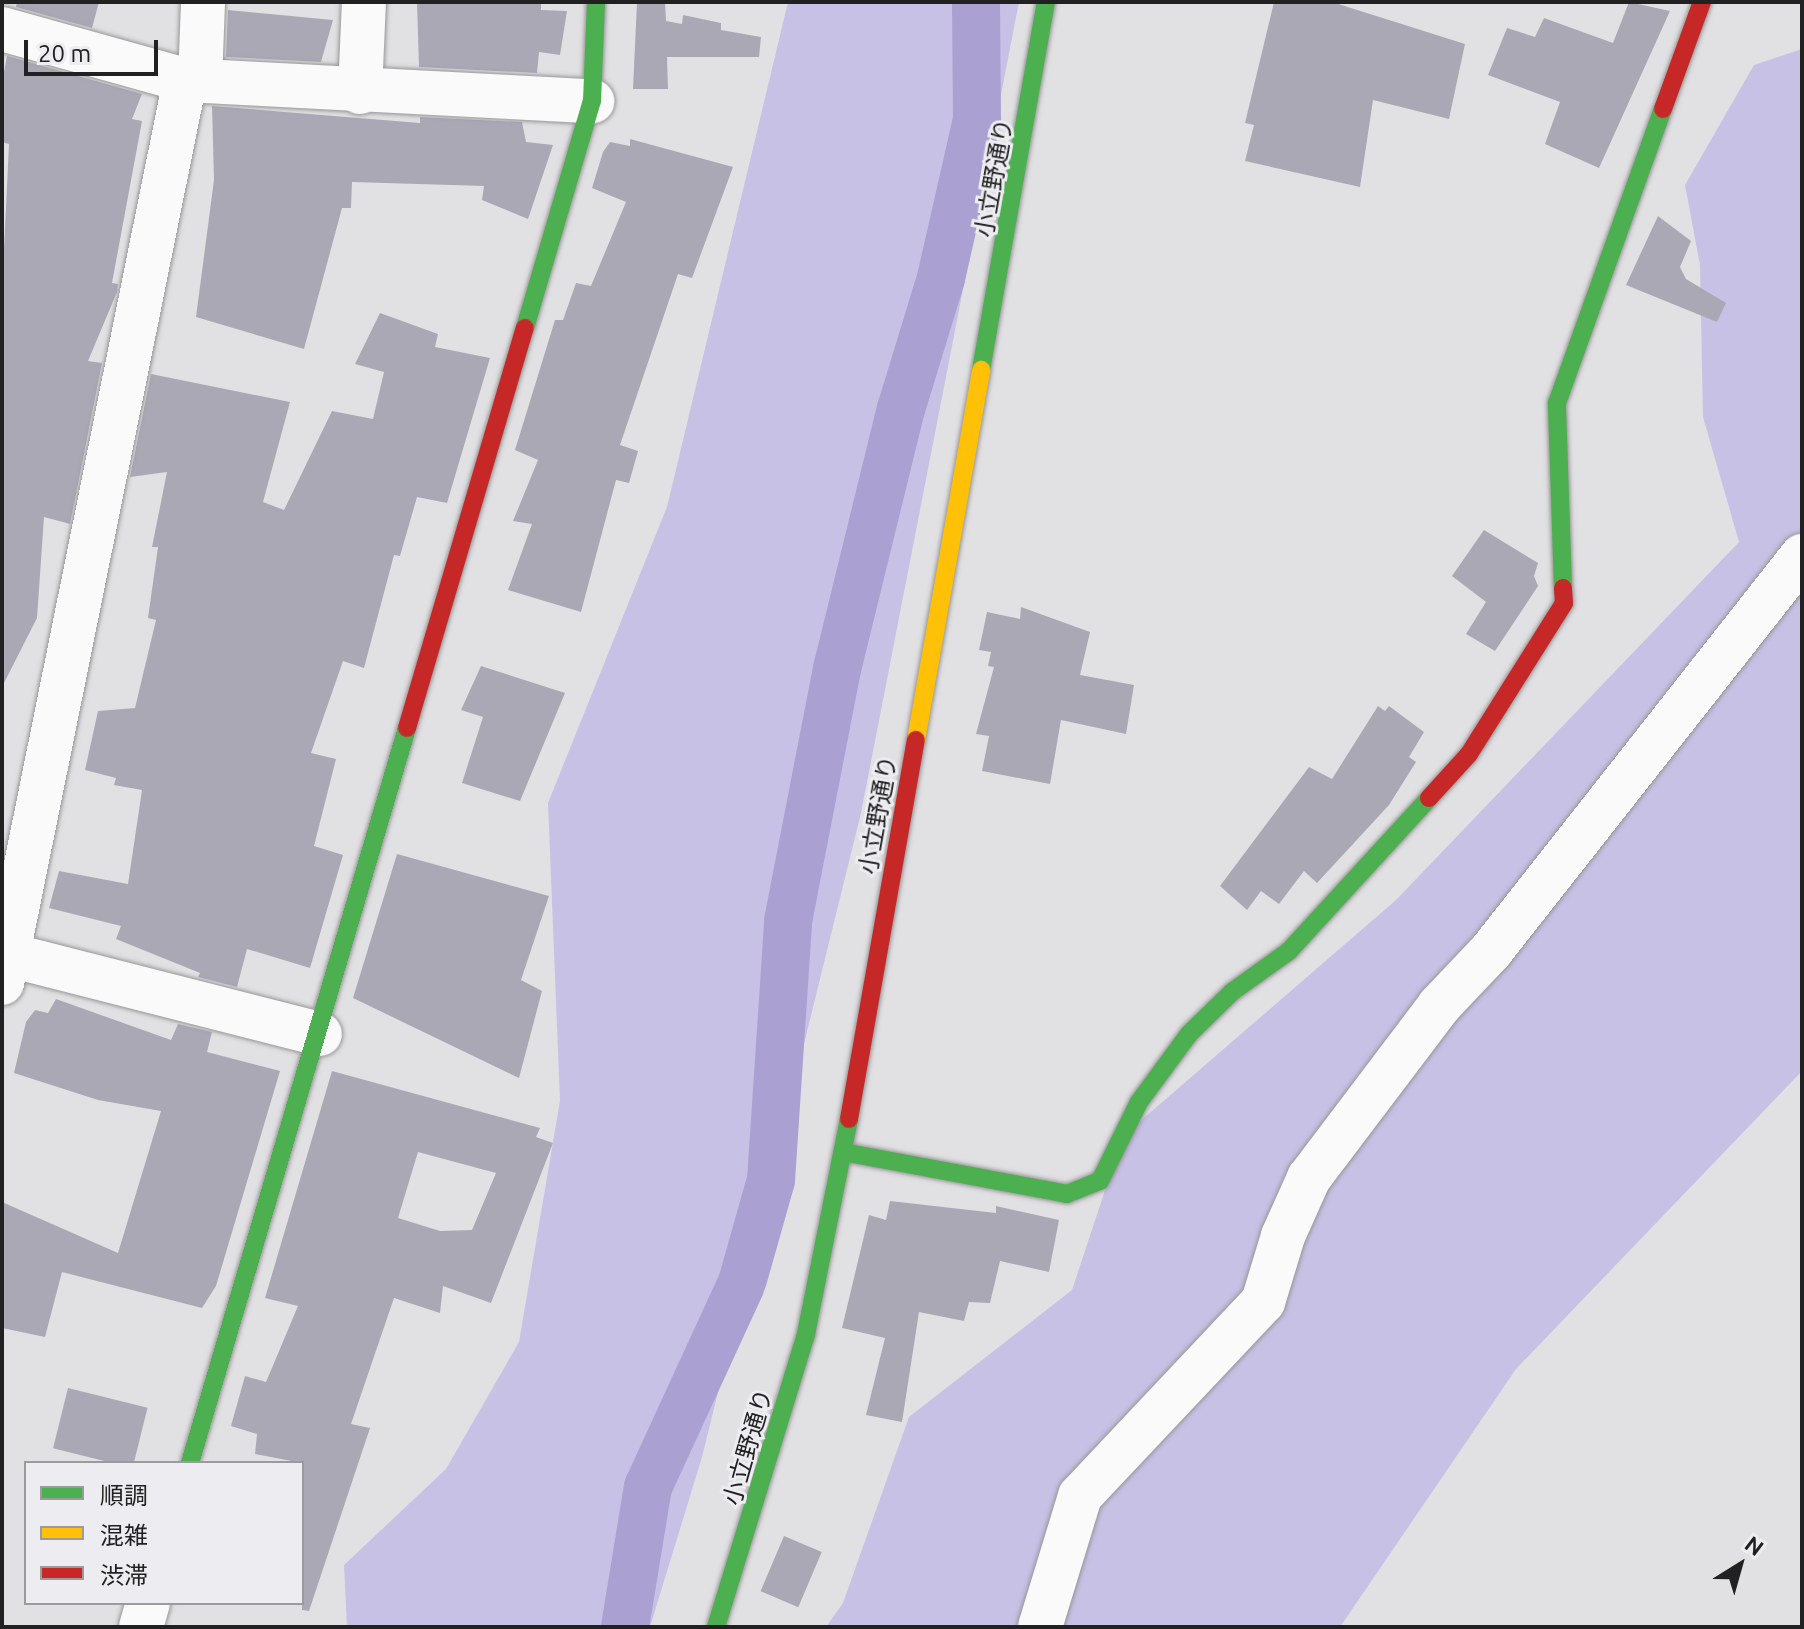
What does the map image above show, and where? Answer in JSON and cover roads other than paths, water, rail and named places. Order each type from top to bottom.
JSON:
[{"type":"street","points":[[203,2],[193,80],[5,963],[320,1034]]},
{"type":"street","points":[[360,92],[364,2]]},
{"type":"street","points":[[191,1461],[320,1034],[592,101],[596,2]]},
{"type":"street","name":"小立野通り","points":[[716,1627],[770,1464],[806,1334],[843,1152],[1046,2]]},
{"type":"street","points":[[843,1152],[1067,1194],[1100,1181],[1139,1102],[1189,1034],[1232,992],[1289,951],[1469,754],[1564,603],[1557,403],[1702,2]]},
{"type":"street","points":[[2,29],[193,80],[360,92],[592,101]]},
{"type":"street","points":[[1040,1627],[1080,1496],[1263,1302],[1283,1236],[1309,1178],[1439,1006],[1491,951],[1802,556]]},
{"type":"street","points":[[141,1627],[147,1605]]},
{"type":"waterway","points":[[743,1279],[771,1180],[788,921],[837,669],[901,409],[941,278],[977,119],[976,2]]},
{"type":"waterway","points":[[625,1627],[648,1487],[741,1285]]}]
